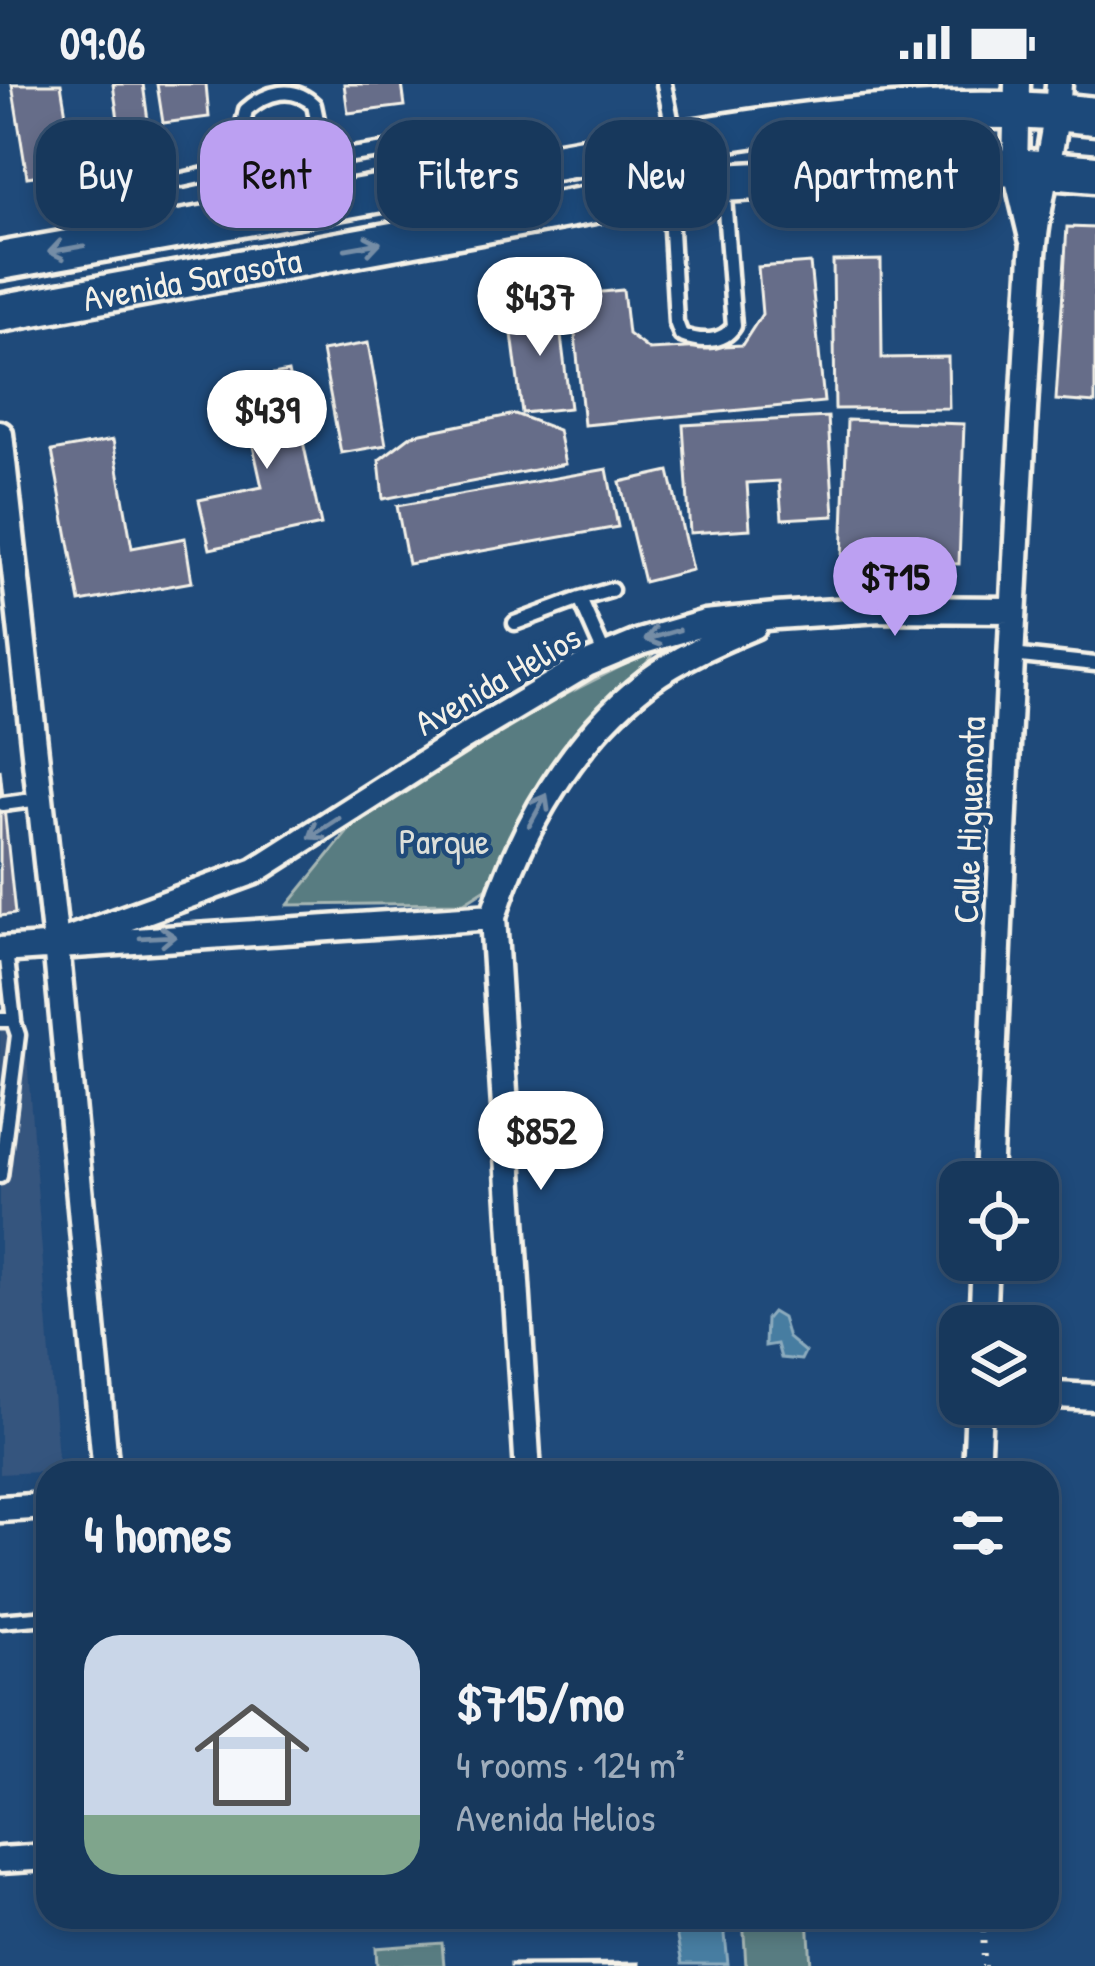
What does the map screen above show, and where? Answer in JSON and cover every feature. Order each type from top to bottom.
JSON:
[{"type":"main road","name":"Avenida Sarasota","points":[[727,134],[1016,97],[1058,98],[1095,116]]},
{"type":"main road","name":"Avenida Sarasota","points":[[353,199],[585,156]]},
{"type":"main road","name":"Avenida Sarasota","points":[[727,183],[1032,169],[1095,174]]},
{"type":"main road","name":"Avenida Sarasota","points":[[0,313],[585,205]]},
{"type":"main road","name":"Avenida Sarasota","points":[[0,261],[200,225]]},
{"type":"street","name":"Calle Higuemota","points":[[989,1161],[1012,610],[1034,246],[1032,169],[1016,97]]},
{"type":"street","name":"Calle Higuemota","points":[[1032,169],[1058,98]]},
{"type":"street","points":[[0,434],[56,944],[105,1461]]},
{"type":"street","name":"Avenida Helios","points":[[56,944],[255,871],[463,737],[640,642],[705,622],[880,609],[1012,610]]},
{"type":"street","points":[[527,1461],[493,917],[509,867],[544,798],[596,732],[648,681],[714,643],[776,616]]},
{"type":"street","name":"Avenida Helios","points":[[3,949],[493,917]]},
{"type":"street","points":[[1059,1395],[1095,1397]]},
{"type":"street","points":[[977,1461],[978,1425]]},
{"type":"street","points":[[0,1510],[36,1507]]},
{"type":"street","points":[[0,1860],[36,1858]]},
{"type":"lane","points":[[664,84],[672,120]]},
{"type":"lane","points":[[244,120],[246,110],[274,91],[308,97],[317,120]]},
{"type":"lane","points":[[182,180],[200,176]]},
{"type":"lane","points":[[670,228],[676,322],[681,335],[717,339],[734,326],[726,228]]},
{"type":"lane","points":[[515,623],[611,590]]},
{"type":"lane","points":[[580,599],[605,657]]},
{"type":"lane","points":[[1011,655],[1095,664]]},
{"type":"lane","points":[[4,804],[40,799]]},
{"type":"lane","points":[[0,1176],[18,1035],[7,1021],[3,949]]},
{"type":"lane","points":[[0,1621],[36,1618]]},
{"type":"path","points":[[982,1929],[984,1966]]},
{"type":"shaded area","points":[[21,979],[58,1461],[36,1461],[36,1472],[0,1474],[0,981]]},
{"type":"shaded area","points":[[772,1312],[782,1318],[788,1338],[805,1352],[801,1360],[781,1358],[777,1344],[765,1346],[766,1319]]},
{"type":"shaded area","points":[[675,1929],[724,1929],[728,1964],[682,1964]]},
{"type":"green space","name":"Parque","points":[[659,647],[519,829],[489,887],[464,903],[288,905],[354,824],[518,719]]},
{"type":"green space","points":[[744,1929],[809,1929],[811,1966],[746,1966]]},
{"type":"green space","points":[[442,1943],[444,1966],[377,1966],[376,1948]]},
{"type":"building","points":[[12,84],[61,84],[67,120],[36,120],[36,176],[27,177]]},
{"type":"building","points":[[113,84],[143,84],[148,120],[118,120]]},
{"type":"building","points":[[157,84],[206,84],[209,117],[163,120]]},
{"type":"building","points":[[344,84],[402,84],[405,106],[348,113]]},
{"type":"building","points":[[1067,227],[1095,228],[1095,403],[1056,400]]},
{"type":"building","points":[[881,260],[882,358],[948,357],[949,408],[835,409],[833,261]]},
{"type":"building","points":[[810,263],[824,402],[584,425],[571,295],[623,290],[628,334],[649,350],[742,345],[762,314],[758,267]]},
{"type":"building","points":[[557,304],[570,408],[522,413],[509,310]]},
{"type":"building","points":[[368,343],[386,445],[341,453],[322,351]]},
{"type":"building","points":[[288,372],[321,525],[210,549],[199,500],[262,487],[239,382]]},
{"type":"building","points":[[515,414],[558,430],[565,464],[383,499],[379,460],[412,435]]},
{"type":"building","points":[[828,417],[834,516],[782,519],[779,481],[747,483],[750,529],[690,533],[683,425]]},
{"type":"building","points":[[847,420],[964,424],[959,564],[842,559]]},
{"type":"building","points":[[113,440],[132,548],[185,538],[192,582],[80,602],[52,451]]},
{"type":"building","points":[[607,469],[618,527],[408,564],[397,506]]},
{"type":"building","points":[[669,471],[692,570],[644,582],[620,482]]},
{"type":"building","points":[[0,769],[15,914],[0,916]]},
{"type":"building","points":[[511,1964],[639,1966],[511,1966]]}]
